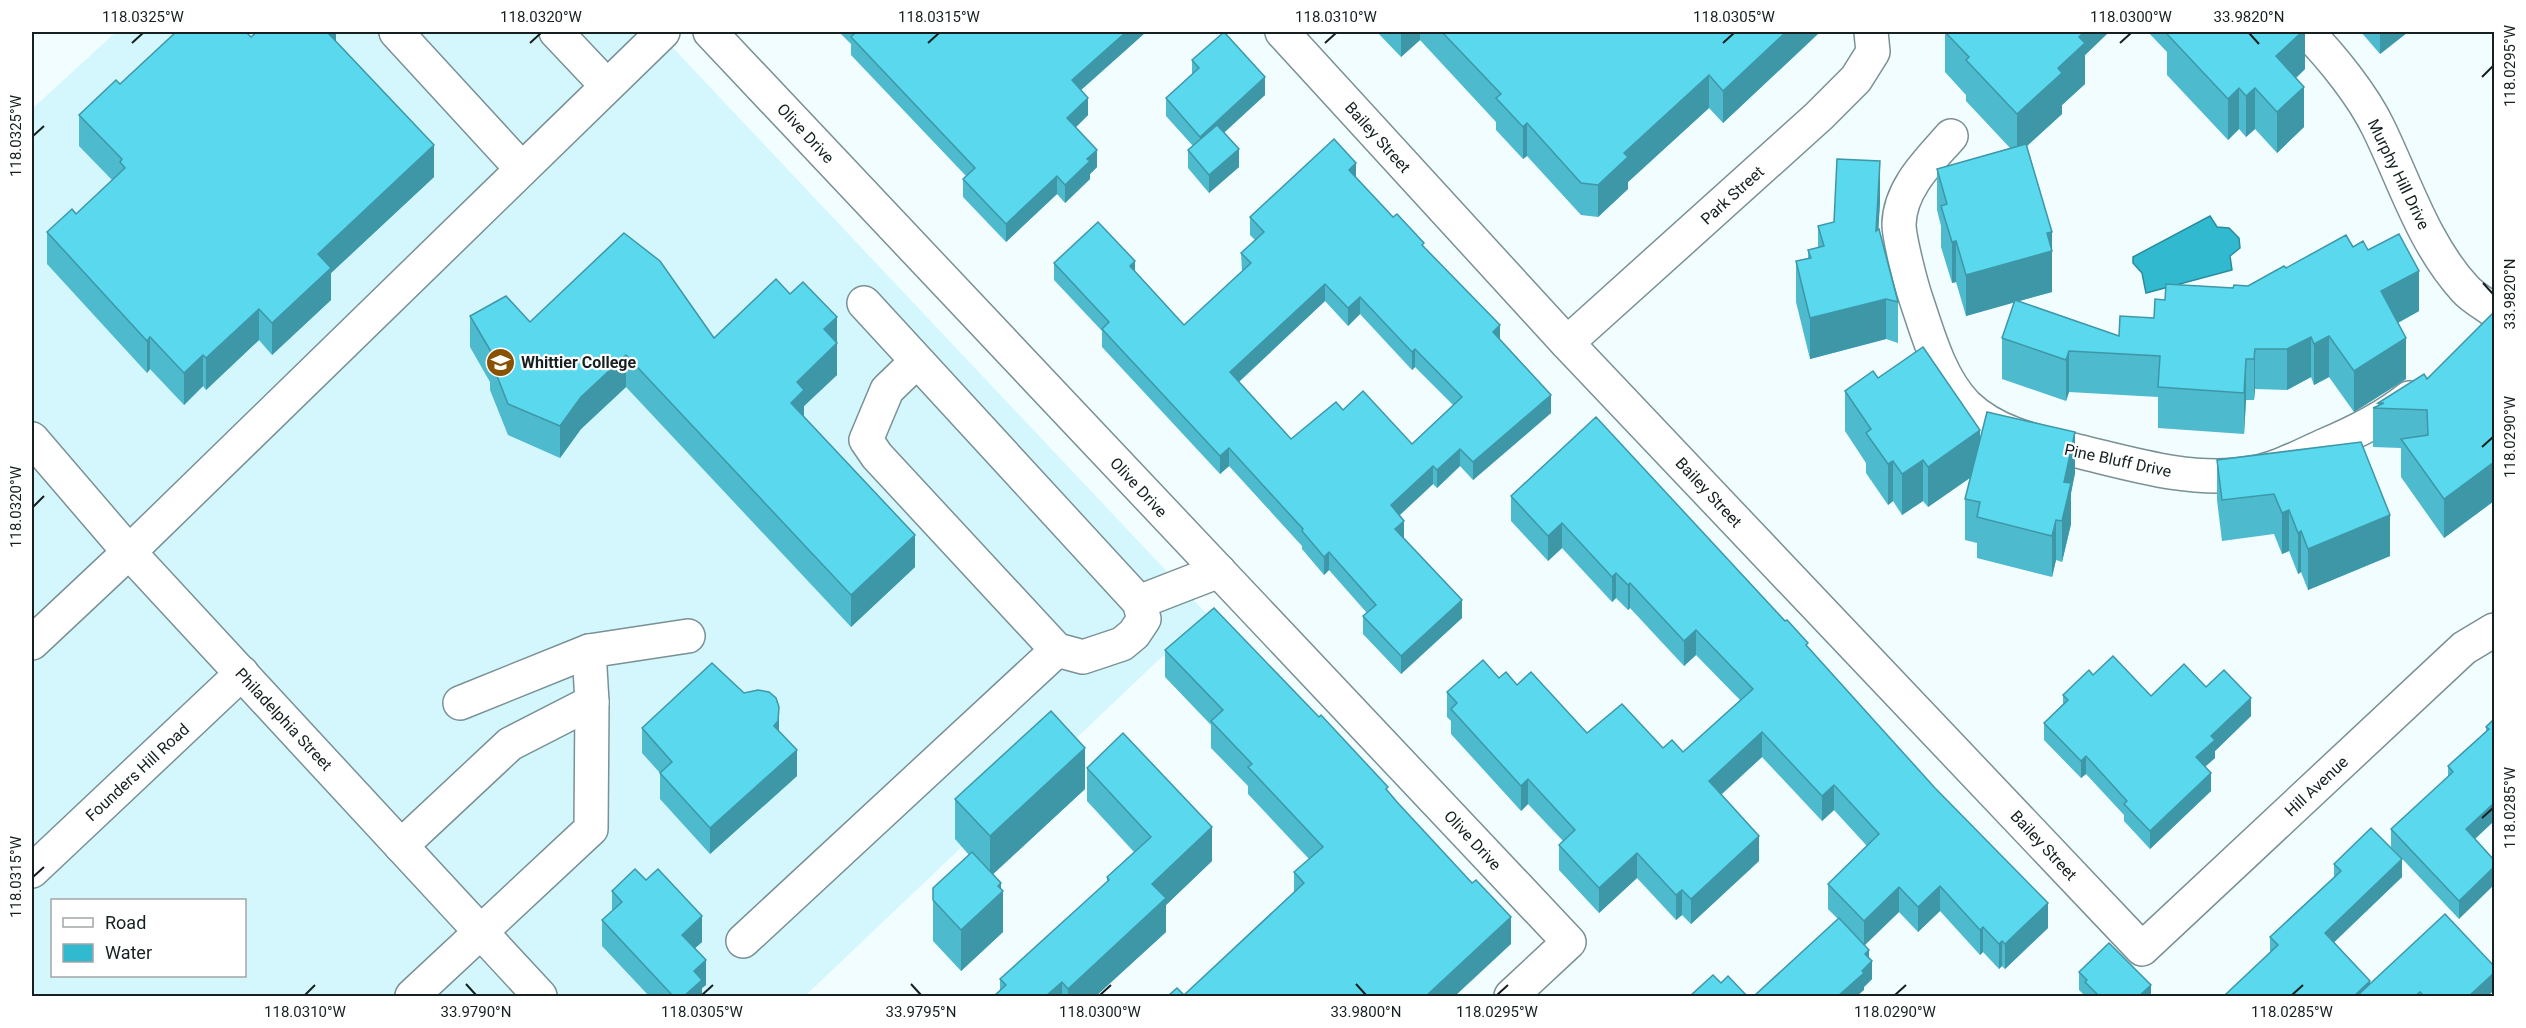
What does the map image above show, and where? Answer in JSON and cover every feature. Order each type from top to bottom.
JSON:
[{"type":"street","points":[[396,32],[522,169]]},
{"type":"street","points":[[556,32],[607,86]]},
{"type":"street","points":[[32,643],[129,552],[663,32]]},
{"type":"street","name":"Olive Drive","points":[[710,32],[1569,942],[1511,996]]},
{"type":"street","name":"Park Street","points":[[1567,343],[1811,124],[1856,80],[1873,52],[1871,32]]},
{"type":"street","name":"Murphy Hill Drive","points":[[2307,32],[2351,86],[2377,125],[2417,216],[2441,256],[2489,322]]},
{"type":"street","name":"Bailey Street","points":[[1298,37],[1567,343],[2142,949]]},
{"type":"street","name":"Pine Bluff Drive","points":[[1951,136],[1924,165],[1906,194],[1899,224],[1912,288],[1930,343],[1946,377],[1965,404],[1990,424],[2025,439],[2163,472],[2213,476],[2248,474],[2282,464],[2350,435],[2388,415],[2431,381]]},
{"type":"street","points":[[864,303],[1139,602],[1144,619],[1134,634],[1122,644],[1083,657],[1057,650],[877,456],[866,440],[886,390],[917,361]]},
{"type":"street","name":"Philadelphia Street","points":[[34,449],[540,996]]},
{"type":"street","points":[[1139,602],[1219,571]]},
{"type":"street","name":"Hill Avenue","points":[[2142,949],[2464,648],[2494,630]]},
{"type":"street","points":[[460,704],[589,651],[688,636]]},
{"type":"street","points":[[743,941],[1057,650]]},
{"type":"street","points":[[412,996],[591,829],[592,702],[589,651]]},
{"type":"street","name":"Founders Hill Road","points":[[32,871],[242,673]]},
{"type":"street","points":[[401,846],[510,744],[592,702]]},
{"type":"shaded area","name":"Whittier College","points":[[116,32],[658,32],[1207,614],[805,996],[32,996],[32,109]]},
{"type":"water","points":[[2210,216],[2217,227],[2229,228],[2239,238],[2240,248],[2230,256],[2232,270],[2146,293],[2142,273],[2133,263],[2133,257]]},
{"type":"building","points":[[176,32],[246,32],[251,37],[257,32],[327,32],[434,145],[318,254],[331,268],[272,323],[259,309],[206,358],[203,355],[184,373],[150,337],[147,341],[47,232],[72,209],[76,214],[125,168],[120,162],[122,159],[79,115],[116,80],[120,84]]},
{"type":"building","points":[[856,32],[1126,32],[1072,80],[1088,98],[1067,118],[1097,150],[1087,159],[1090,161],[1065,185],[1057,176],[1006,224],[963,179],[975,168],[851,37]]},
{"type":"building","points":[[1224,32],[1265,77],[1200,137],[1166,98],[1199,68],[1192,60]]},
{"type":"building","points":[[1442,32],[1786,32],[1723,91],[1709,75],[1624,153],[1628,157],[1598,185],[1581,183],[1527,123],[1523,127],[1496,98],[1501,94]]},
{"type":"building","points":[[1945,32],[2084,32],[2079,37],[2085,43],[2058,68],[2062,73],[2017,114],[1966,60],[1969,57]]},
{"type":"building","points":[[2170,32],[2302,32],[2276,56],[2304,87],[2277,112],[2255,88],[2246,96],[2239,88],[2228,99],[2167,34]]},
{"type":"building","points":[[1217,125],[1239,149],[1209,175],[1188,150]]},
{"type":"building","points":[[1334,139],[1356,163],[1349,170],[1393,217],[1397,214],[1424,243],[1422,245],[1500,325],[1493,332],[1551,395],[1473,462],[1460,449],[1437,470],[1433,466],[1391,505],[1404,521],[1395,529],[1462,600],[1401,656],[1363,616],[1376,605],[1329,552],[1324,557],[1302,531],[1303,529],[1229,448],[1220,456],[1102,329],[1109,322],[1054,263],[1098,222],[1135,261],[1130,266],[1184,325],[1251,263],[1241,253],[1264,232],[1250,217]],"holes":[[[1325,284],[1348,308],[1360,297],[1412,352],[1415,349],[1462,397],[1412,444],[1363,391],[1343,410],[1336,402],[1291,439],[1230,372]]]},
{"type":"building","points":[[2026,144],[2052,232],[2047,233],[2052,251],[1966,275],[1956,241],[1952,242],[1941,206],[1947,204],[1937,169]]},
{"type":"building","points":[[1837,159],[1880,161],[1876,231],[1879,229],[1898,302],[1886,299],[1810,318],[1796,261],[1811,258],[1808,250],[1824,246],[1818,226],[1834,222]]},
{"type":"building","points":[[624,233],[660,261],[714,338],[776,279],[790,294],[803,282],[837,317],[824,329],[837,343],[797,382],[804,390],[791,403],[915,535],[851,595],[626,355],[581,397],[560,426],[508,404],[490,358],[493,355],[470,316],[506,296],[530,322]]},
{"type":"building","points":[[2399,234],[2419,271],[2381,291],[2406,338],[2354,371],[2329,336],[2314,344],[2311,337],[2287,349],[2255,349],[2254,359],[2246,359],[2244,393],[2158,387],[2160,356],[2069,351],[2066,360],[2002,338],[2015,300],[2119,336],[2120,316],[2154,318],[2155,299],[2165,300],[2166,284],[2233,288],[2234,285],[2248,286],[2346,235],[2353,247],[2363,241],[2368,250]]},
{"type":"building","points":[[2493,313],[2494,462],[2444,499],[2401,439],[2428,435],[2427,410],[2373,408],[2384,403],[2378,403],[2424,374],[2427,379]]},
{"type":"building","points":[[1923,347],[1980,430],[1928,467],[1923,460],[1902,474],[1893,461],[1888,464],[1866,433],[1871,429],[1845,391],[1873,371],[1878,378]]},
{"type":"building","points":[[1987,412],[2075,432],[2064,482],[2071,483],[2062,521],[2056,520],[2052,536],[1977,517],[1980,502],[1965,499]]},
{"type":"building","points":[[1596,417],[1785,621],[1787,620],[1808,643],[1806,645],[1935,788],[2048,903],[2005,944],[2002,941],[1999,944],[1983,927],[1980,930],[1940,886],[1918,907],[1899,887],[1864,921],[1828,884],[1879,834],[1834,785],[1822,796],[1762,732],[1709,781],[1759,836],[1691,899],[1682,890],[1676,895],[1637,853],[1599,888],[1559,845],[1575,830],[1528,779],[1521,786],[1451,709],[1457,703],[1447,692],[1483,660],[1499,678],[1506,672],[1517,685],[1531,672],[1587,733],[1622,704],[1663,748],[1672,740],[1683,752],[1753,689],[1696,630],[1684,641],[1630,583],[1628,585],[1616,573],[1612,577],[1562,523],[1548,536],[1511,496]]},
{"type":"building","points":[[2361,442],[2390,515],[2308,549],[2301,531],[2298,533],[2289,510],[2282,513],[2274,494],[2222,500],[2217,460]]},
{"type":"building","points":[[1214,608],[1319,717],[1321,715],[1472,883],[1476,880],[1511,917],[1426,996],[1168,996],[1177,988],[1184,995],[1304,883],[1294,872],[1323,847],[1248,767],[1252,764],[1211,721],[1223,710],[1165,650]]},
{"type":"building","points":[[2113,656],[2151,696],[2184,664],[2206,687],[2224,670],[2251,698],[2211,736],[2215,740],[2196,757],[2211,773],[2150,831],[2124,804],[2127,801],[2086,756],[2081,761],[2044,723],[2068,700],[2063,695],[2089,670],[2093,675]]},
{"type":"building","points":[[712,663],[744,693],[758,690],[769,692],[776,698],[779,707],[778,721],[774,726],[797,750],[710,828],[660,773],[672,762],[642,728]]},
{"type":"building","points":[[1051,711],[1085,748],[990,836],[955,799]]},
{"type":"building","points":[[2494,719],[2494,803],[2466,829],[2494,860],[2494,867],[2459,901],[2391,829],[2453,772],[2448,766],[2489,729],[2486,727]]},
{"type":"building","points":[[1123,733],[1212,827],[1152,884],[1166,898],[1068,989],[1062,982],[1046,996],[994,996],[1006,985],[1000,979],[1109,880],[1107,877],[1151,837],[1087,768]]},
{"type":"building","points":[[2371,828],[2402,859],[2325,933],[2370,981],[2354,996],[2228,996],[2226,994],[2278,945],[2270,937],[2341,871],[2334,864]]},
{"type":"building","points":[[972,852],[1001,883],[998,886],[1003,891],[961,930],[933,900],[933,888]]},
{"type":"building","points":[[635,869],[646,880],[658,869],[702,916],[682,935],[706,960],[694,971],[702,980],[684,996],[673,996],[602,920],[622,902],[612,891]]},
{"type":"building","points":[[2445,914],[2494,966],[2494,973],[2469,996],[2424,996],[2420,992],[2415,996],[2357,996]]},
{"type":"building","points":[[1839,918],[1869,950],[1865,954],[1872,961],[1862,971],[1864,973],[1838,996],[1754,996]]},
{"type":"building","points":[[2109,943],[2151,985],[2139,996],[2099,996],[2079,972]]},
{"type":"building","points":[[1713,975],[1721,983],[1728,976],[1747,996],[1690,996]]},
{"type":"place","name":"Whittier College","points":[[500,362]]}]
